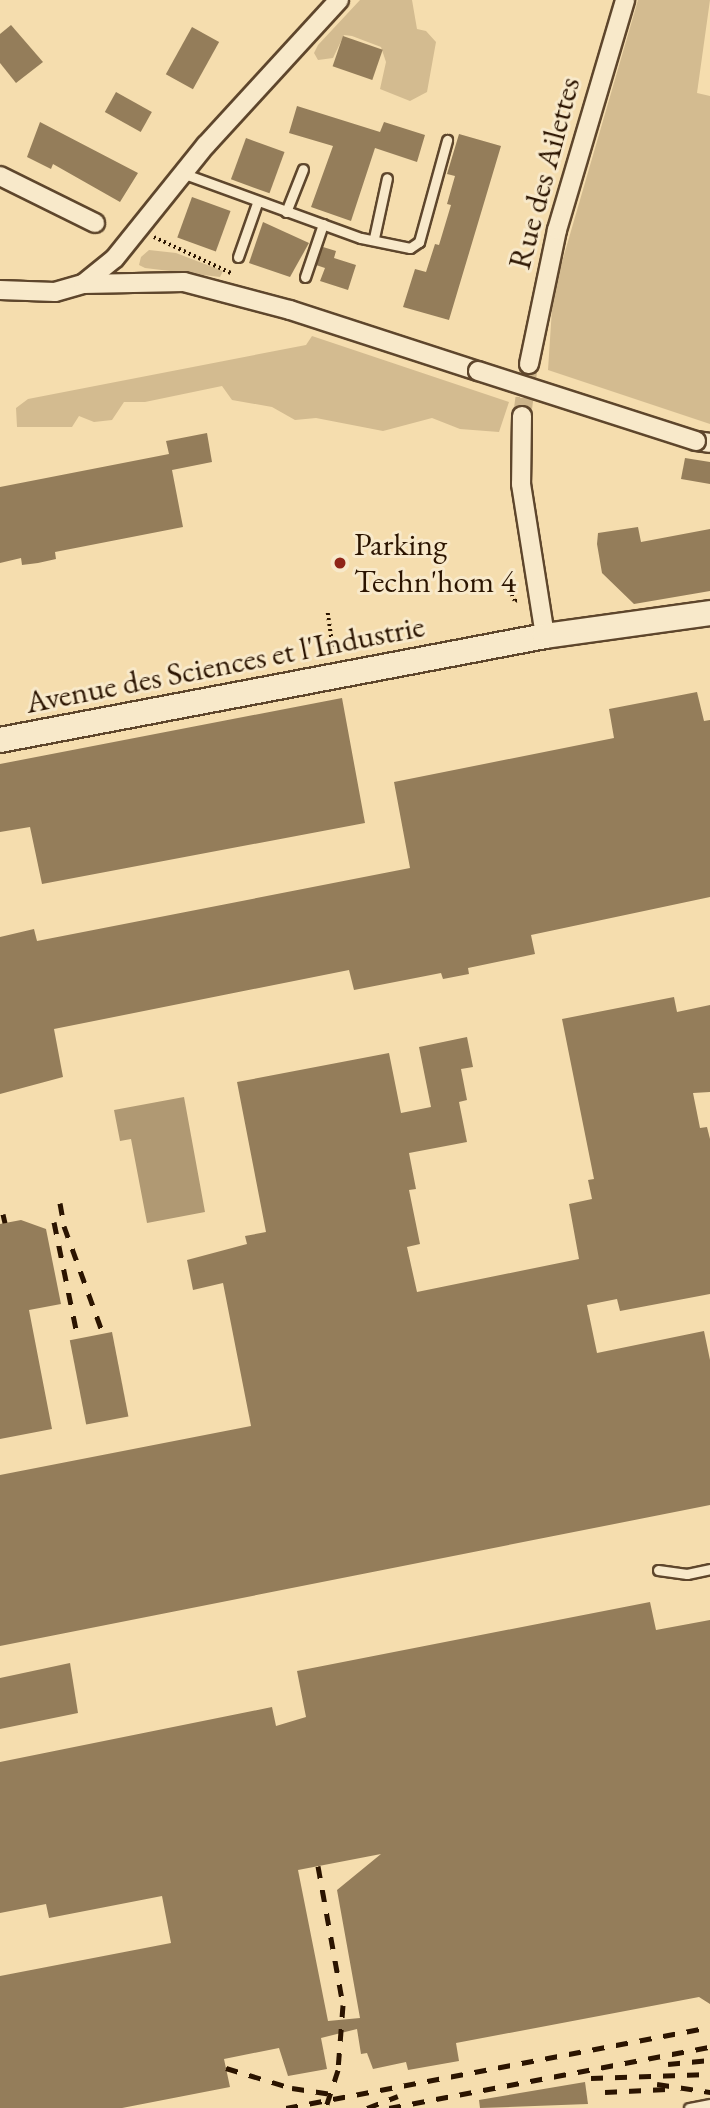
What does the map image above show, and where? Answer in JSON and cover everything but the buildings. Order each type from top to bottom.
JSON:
[{"type":"street","points":[[83,284],[143,231],[182,173],[339,0]]},
{"type":"street","name":"Rue des Ailettes","points":[[529,364],[556,230],[625,0]]},
{"type":"street","points":[[0,176],[94,223]]},
{"type":"street","points":[[0,290],[41,294],[83,284],[184,282],[290,310],[703,442]]},
{"type":"street","points":[[522,416],[521,484],[545,636]]},
{"type":"street","name":"Avenue des Sciences et l'Industrie","points":[[0,740],[545,636],[710,613]]},
{"type":"lane","points":[[182,173],[286,212],[410,248],[419,242],[446,140]]},
{"type":"lane","points":[[286,212],[303,169]]},
{"type":"lane","points":[[374,238],[387,178]]},
{"type":"lane","points":[[237,257],[257,202]]},
{"type":"lane","points":[[305,277],[323,224]]},
{"type":"lane","points":[[657,1570],[687,1574],[710,1569]]},
{"type":"lane","points":[[689,2108],[710,2104]]},
{"type":"path","points":[[143,231],[246,280]]},
{"type":"path","points":[[508,584],[515,601],[526,598]]},
{"type":"path","points":[[328,613],[333,648]]},
{"type":"shaded area","points":[[360,0],[412,0],[417,29],[426,31],[436,42],[427,92],[410,101],[380,89],[386,62],[381,47],[352,36],[344,35],[333,58],[318,60],[314,53],[318,45]]},
{"type":"shaded area","points":[[638,0],[710,0],[697,93],[710,96],[710,424],[548,370],[553,293]]},
{"type":"shaded area","points":[[149,250],[176,253],[223,271],[220,277],[145,268],[139,265],[141,257]]},
{"type":"shaded area","points":[[312,336],[509,402],[499,432],[460,429],[432,418],[383,431],[316,418],[295,420],[272,407],[232,400],[222,386],[145,402],[124,402],[112,420],[94,422],[79,416],[72,427],[17,427],[16,408],[28,399],[306,345]]},
{"type":"shaded area","points":[[184,1097],[205,1212],[147,1223],[131,1139],[120,1141],[114,1110]]},
{"type":"tunnel","points":[[522,416],[529,364]]},
{"type":"railway","points":[[60,1203],[64,1226],[103,1334]]},
{"type":"railway","points":[[3,1214],[5,1223]]},
{"type":"railway","points":[[54,1222],[78,1339]]},
{"type":"railway","points":[[318,1866],[343,2005],[338,2070],[326,2108]]},
{"type":"railway","points":[[286,2108],[710,2027]]},
{"type":"railway","points":[[389,2108],[710,2047]]},
{"type":"railway","points":[[668,2064],[710,2060]]},
{"type":"railway","points":[[226,2068],[292,2088],[332,2094]]},
{"type":"railway","points":[[591,2078],[710,2074]]},
{"type":"railway","points":[[657,2084],[710,2092]]},
{"type":"railway","points":[[605,2092],[667,2089]]},
{"type":"railway","points":[[367,2108],[398,2096]]},
{"type":"place","name":"Parking Techn'hom 4","points":[[340,563]]}]
